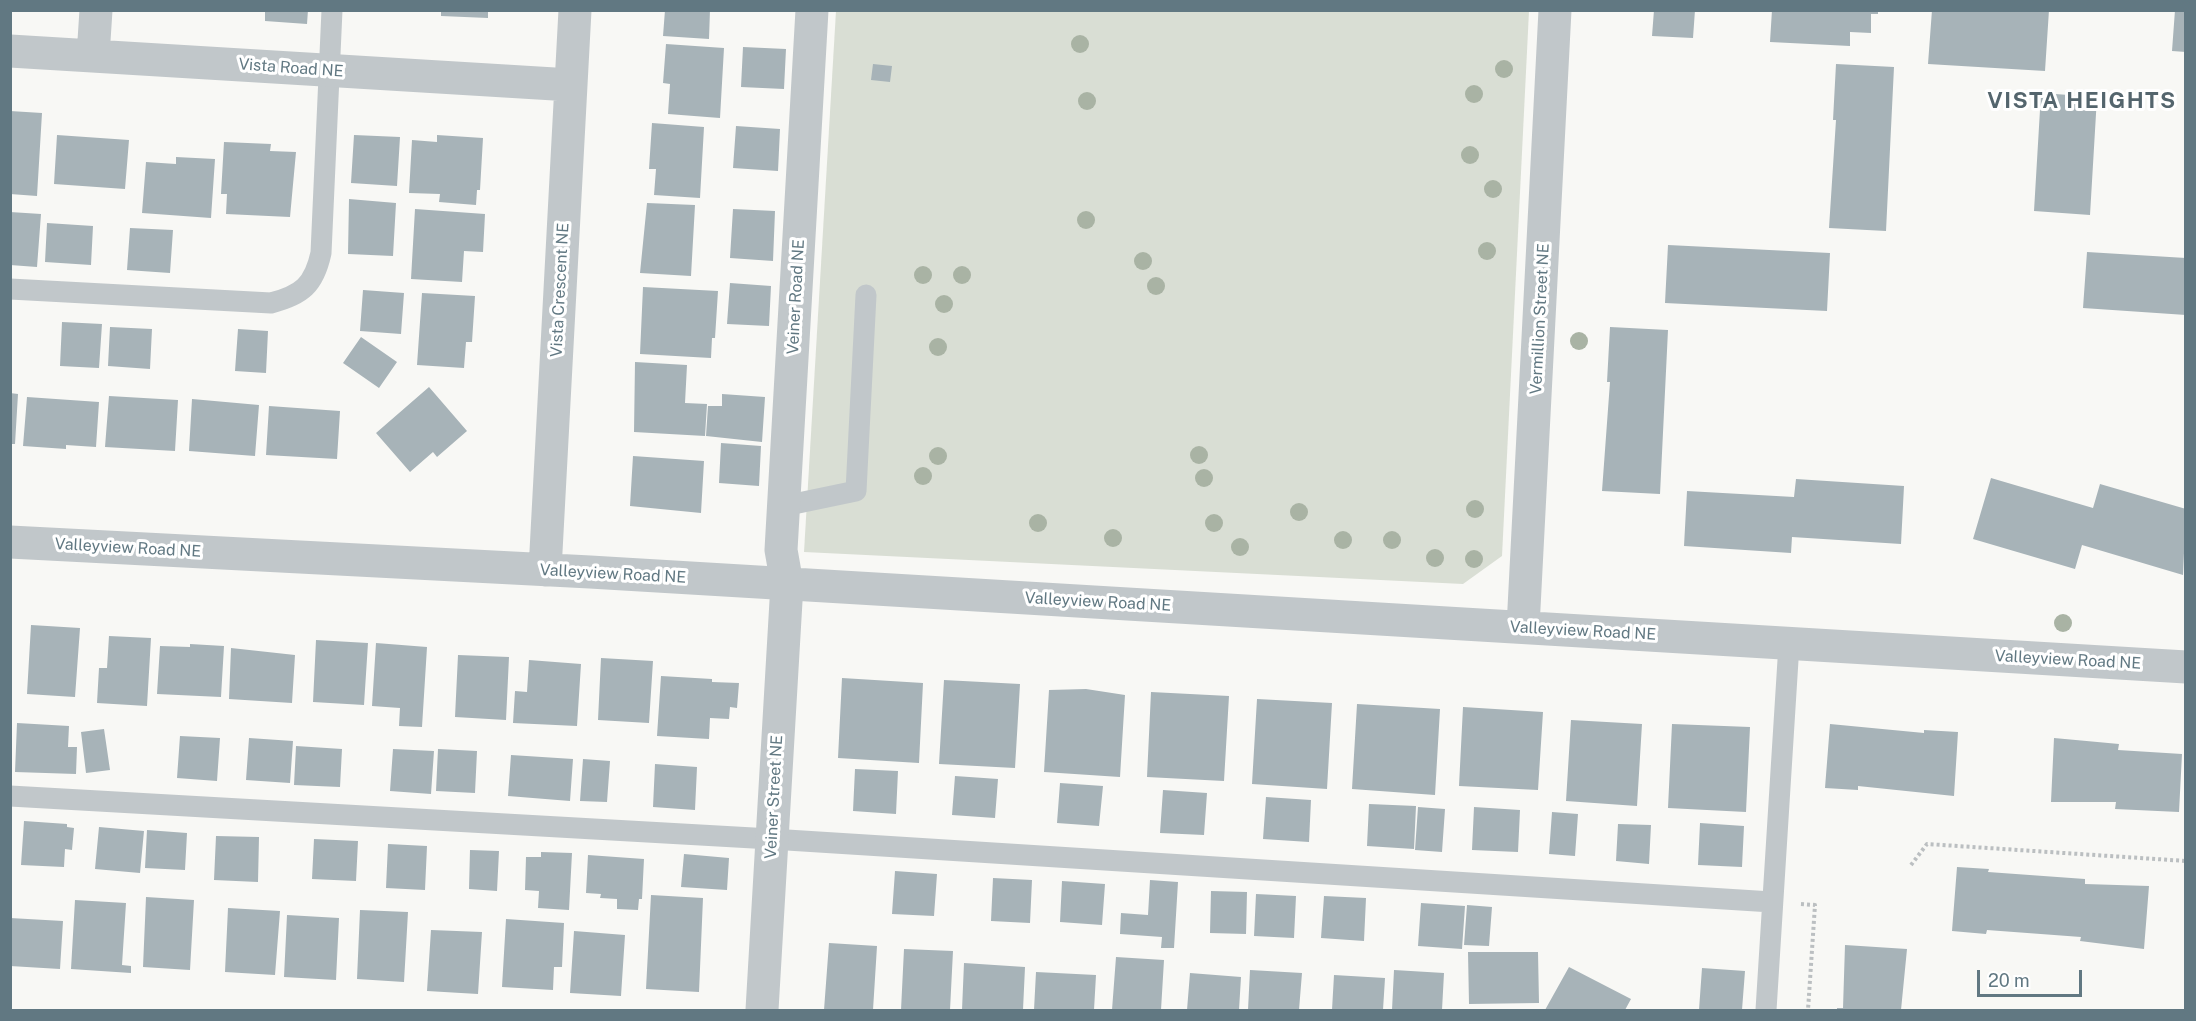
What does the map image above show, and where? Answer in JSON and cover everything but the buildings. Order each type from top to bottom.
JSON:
[{"type":"street","points":[[93,56],[96,10]]},
{"type":"street","name":"Vista Crescent NE","points":[[545,570],[575,10]]},
{"type":"street","name":"Veiner Road NE","points":[[787,584],[781,550],[812,10]]},
{"type":"street","name":"Vermillion Street NE","points":[[1523,627],[1555,10]]},
{"type":"street","name":"Vista Road NE","points":[[10,51],[571,86]]},
{"type":"street","name":"Valleyview Road NE","points":[[10,542],[787,584],[2186,668]]},
{"type":"street","name":"Veiner Street NE","points":[[762,1011],[787,584]]},
{"type":"lane","points":[[10,289],[271,303],[288,299],[305,288],[316,274],[321,253],[332,10]]},
{"type":"lane","points":[[784,506],[856,491],[866,295]]},
{"type":"lane","points":[[1766,1011],[1789,644]]},
{"type":"lane","points":[[10,796],[771,839],[1772,902]]},
{"type":"path","points":[[1911,865],[1927,844],[2186,861]]},
{"type":"path","points":[[1772,902],[1815,905],[1809,1011]]},
{"type":"shaded area","points":[[836,11],[1529,11],[1502,556],[1463,584],[804,552]]},
{"type":"district","name":"VISTA HEIGHTS","points":[[2082,101]]}]
